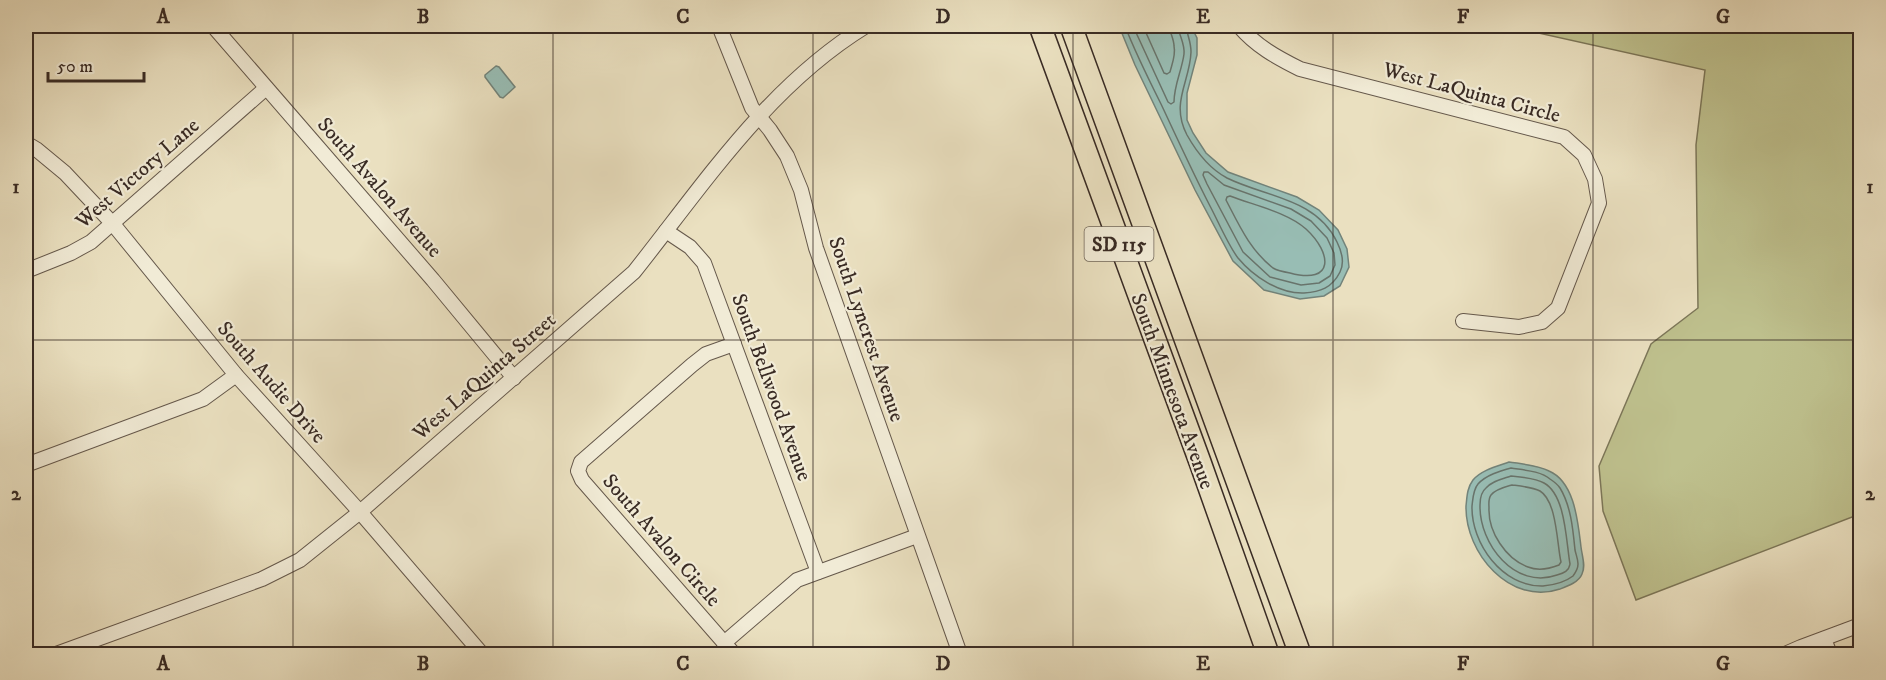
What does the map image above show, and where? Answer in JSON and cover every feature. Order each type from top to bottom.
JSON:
[{"type":"main road","name":"South Minnesota Avenue","points":[[1040,26],[1268,654]]},
{"type":"main road","name":"South Minnesota Avenue","points":[[1071,26],[1300,654]]},
{"type":"street","name":"South Avalon Avenue","points":[[213,26],[433,280],[514,378]]},
{"type":"street","name":"South Lyncrest Avenue","points":[[719,26],[752,108],[770,130],[786,156],[801,190],[816,248],[960,654]]},
{"type":"street","name":"West LaQuinta Street","points":[[56,654],[262,579],[300,560],[360,512],[633,272],[759,116],[800,75],[866,26]]},
{"type":"street","name":"West LaQuinta Circle","points":[[1239,26],[1266,50],[1300,69],[1564,137],[1584,155],[1595,179],[1599,202],[1558,308],[1542,322],[1519,327],[1463,321]]},
{"type":"street","name":"West Victory Lane","points":[[26,271],[71,254],[91,242],[266,88]]},
{"type":"street","name":"South Audie Drive","points":[[26,143],[65,172],[112,224],[236,375],[360,512],[482,654]]},
{"type":"street","name":"South Bellwood Avenue","points":[[666,231],[690,247],[704,263],[818,572]]},
{"type":"street","name":"South Avalon Circle","points":[[734,654],[582,480],[578,471],[581,462],[692,365],[706,354],[735,344]]},
{"type":"street","points":[[26,465],[203,399],[236,375]]},
{"type":"street","points":[[724,643],[797,580],[917,536]]},
{"type":"street","points":[[1785,654],[1860,626]]},
{"type":"street","points":[[1824,639],[1830,654]]},
{"type":"green space","points":[[1507,26],[1860,26],[1860,514],[1636,600],[1603,511],[1599,466],[1651,344],[1698,308],[1696,145],[1705,70]]},
{"type":"water","points":[[1119,26],[1191,26],[1197,38],[1197,55],[1187,93],[1187,120],[1193,133],[1206,153],[1228,172],[1297,197],[1319,210],[1338,230],[1347,249],[1349,267],[1340,286],[1324,296],[1300,299],[1264,290],[1233,261],[1195,190],[1135,65]]},
{"type":"water","points":[[496,66],[515,87],[503,98],[485,77]]},
{"type":"water","points":[[1509,462],[1535,466],[1549,471],[1558,476],[1570,494],[1574,504],[1584,564],[1581,577],[1570,585],[1542,592],[1524,590],[1508,583],[1494,572],[1473,541],[1466,506],[1470,486],[1480,474]]}]
